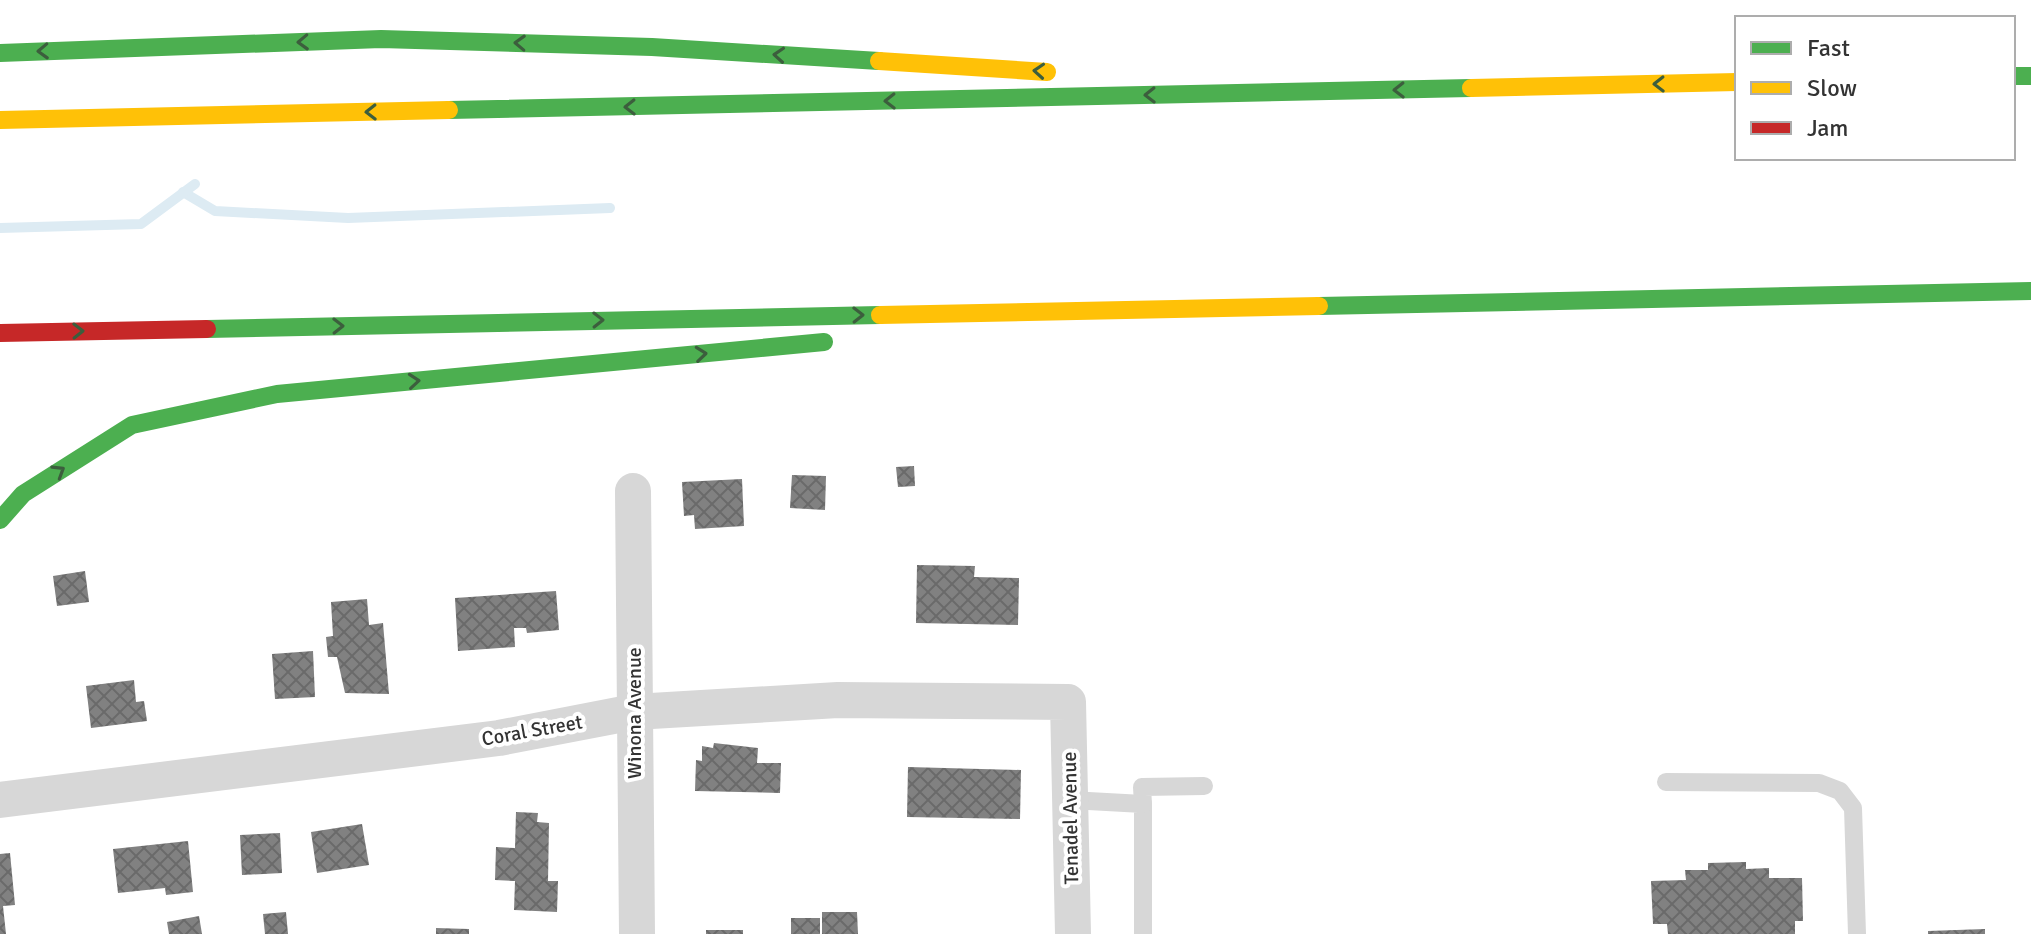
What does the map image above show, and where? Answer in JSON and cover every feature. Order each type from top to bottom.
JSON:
[{"type":"highway","points":[[0,53],[381,39],[652,47],[1062,73]]},
{"type":"highway","points":[[1124,77],[1340,91]]},
{"type":"highway","points":[[0,120],[1735,82]]},
{"type":"highway","points":[[0,333],[2031,291]]},
{"type":"highway","points":[[909,333],[1148,309]]},
{"type":"highway","points":[[0,520],[23,494],[132,425],[262,397],[846,339]]},
{"type":"street","name":"Winona Avenue","points":[[633,491],[637,934]]},
{"type":"street","name":"Coral Street","points":[[0,800],[499,738],[634,712],[838,700],[1068,702]]},
{"type":"street","name":"Tenadel Avenue","points":[[1068,702],[1073,934]]},
{"type":"lane","points":[[1666,782],[1819,783],[1840,791],[1853,808],[1857,934]]},
{"type":"lane","points":[[1143,934],[1142,787],[1204,786]]},
{"type":"lane","points":[[1070,800],[1143,804]]},
{"type":"building","points":[[914,466],[915,486],[898,487],[896,467]]},
{"type":"building","points":[[792,475],[826,476],[825,510],[790,508]]},
{"type":"building","points":[[742,479],[744,526],[695,529],[694,515],[684,516],[682,482]]},
{"type":"building","points":[[917,565],[975,566],[974,577],[1019,578],[1018,625],[916,623]]},
{"type":"building","points":[[85,571],[89,602],[57,606],[53,576]]},
{"type":"building","points":[[556,591],[559,630],[527,633],[526,628],[514,628],[515,647],[458,651],[455,598]]},
{"type":"building","points":[[367,599],[369,625],[383,623],[389,694],[345,693],[337,657],[328,657],[326,637],[333,636],[331,602]]},
{"type":"building","points":[[313,651],[315,697],[275,699],[272,654]]},
{"type":"building","points":[[134,680],[136,702],[144,701],[147,721],[91,728],[86,686]]},
{"type":"building","points":[[714,743],[758,748],[757,763],[781,763],[780,793],[695,791],[696,760],[702,761],[702,746],[713,748]]},
{"type":"building","points":[[908,767],[1021,770],[1020,819],[907,817]]},
{"type":"building","points":[[516,812],[538,813],[537,822],[549,823],[548,881],[558,881],[557,912],[514,910],[515,881],[495,880],[496,847],[515,848]]},
{"type":"building","points":[[362,824],[369,865],[317,873],[311,832]]},
{"type":"building","points":[[280,833],[282,873],[242,875],[240,835]]},
{"type":"building","points":[[188,841],[193,892],[166,895],[165,888],[118,893],[113,849]]},
{"type":"building","points":[[10,853],[15,905],[3,906],[6,934],[0,934],[0,854]]},
{"type":"building","points":[[1746,862],[1746,869],[1769,868],[1769,878],[1802,878],[1803,921],[1795,921],[1795,934],[1668,934],[1667,924],[1653,924],[1651,881],[1686,880],[1685,870],[1708,870],[1708,863]]},
{"type":"building","points":[[286,912],[288,934],[265,934],[263,914]]},
{"type":"building","points":[[822,912],[857,912],[858,934],[822,934]]},
{"type":"building","points":[[199,916],[202,934],[169,934],[167,922]]},
{"type":"building","points":[[791,918],[820,918],[820,934],[791,934]]},
{"type":"building","points":[[436,928],[469,929],[469,934],[436,934]]},
{"type":"building","points":[[1985,929],[1985,934],[1928,934],[1928,931]]},
{"type":"building","points":[[706,930],[743,930],[743,934],[706,934]]},
{"type":"waterway","points":[[0,228],[141,224],[195,184]]},
{"type":"waterway","points":[[183,192],[215,211],[348,218],[610,208]]},
{"type":"traffic: fast","points":[[0,53],[381,39],[652,47],[879,61]]},
{"type":"traffic: fast","points":[[2015,76],[2031,76]]},
{"type":"traffic: fast","points":[[449,110],[1471,88]]},
{"type":"traffic: fast","points":[[1319,306],[2031,291]]},
{"type":"traffic: fast","points":[[207,329],[880,315]]},
{"type":"traffic: fast","points":[[0,520],[23,494],[132,425],[277,394],[824,342]]},
{"type":"traffic: slow","points":[[879,61],[1047,72]]},
{"type":"traffic: slow","points":[[1471,88],[1735,82]]},
{"type":"traffic: slow","points":[[0,120],[449,110]]},
{"type":"traffic: slow","points":[[880,315],[1319,306]]},
{"type":"traffic: jam","points":[[0,333],[207,329]]}]
